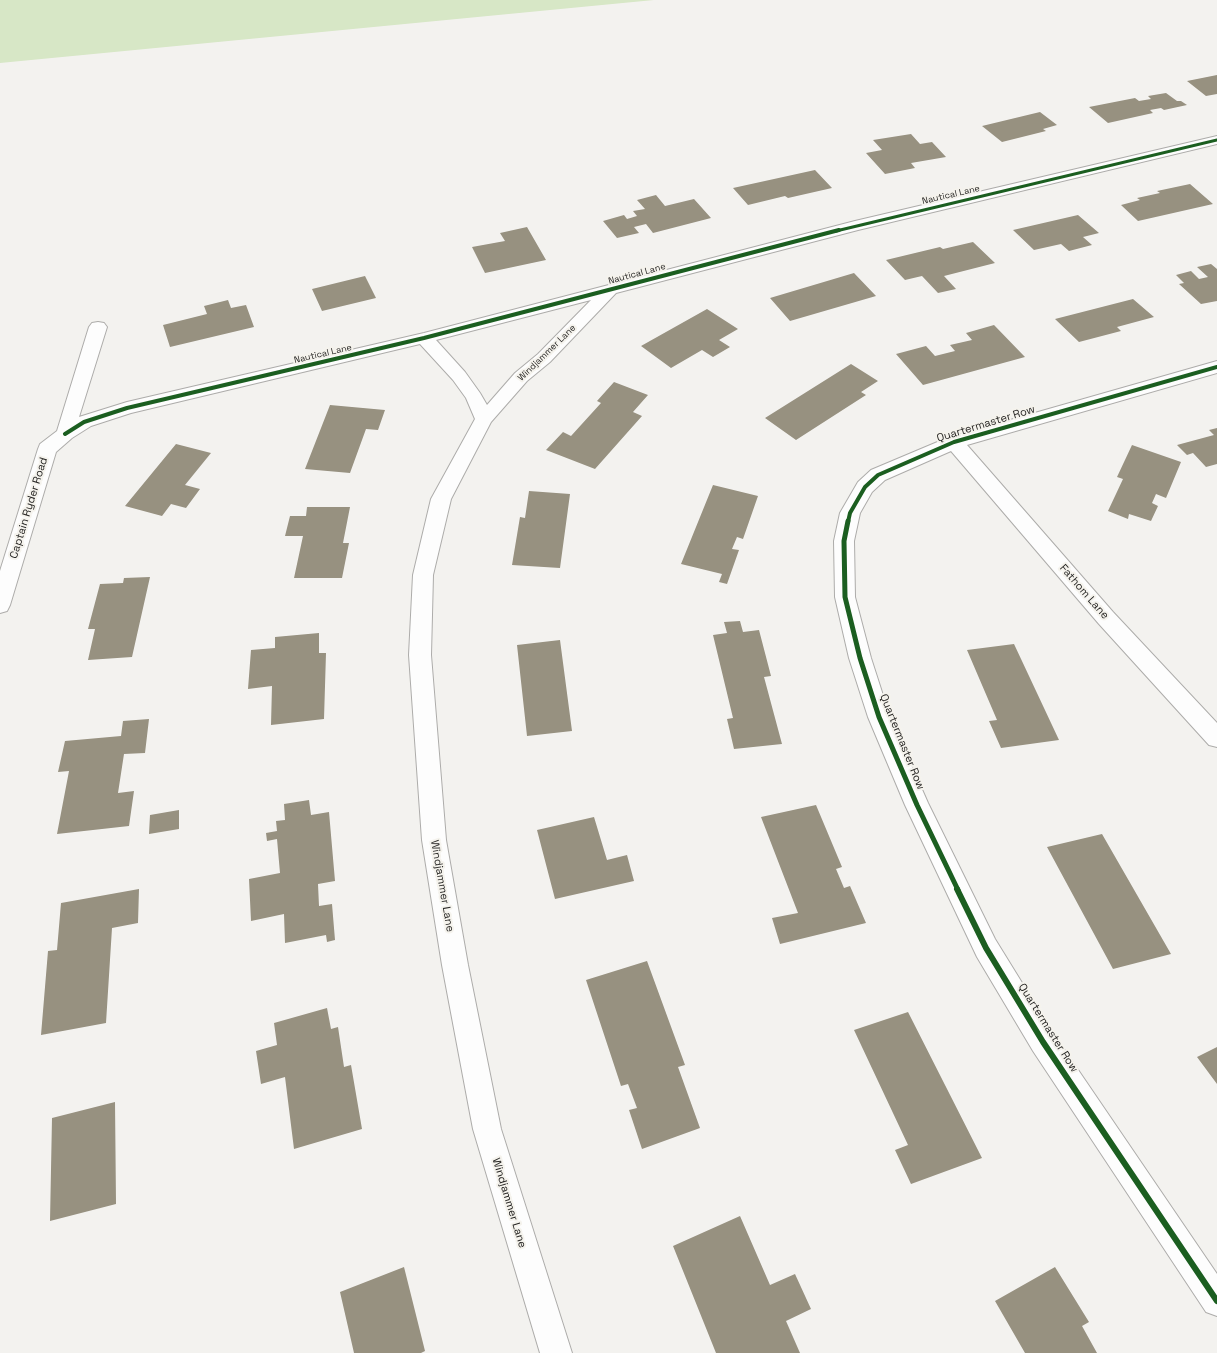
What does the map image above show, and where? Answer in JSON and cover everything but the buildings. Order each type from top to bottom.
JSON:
[{"type":"street","name":"Nautical Lane","points":[[65,434],[84,422],[128,408],[424,338],[855,226],[1217,140]]},
{"type":"street","name":"Windjammer Lane","points":[[556,1353],[487,1129],[455,965],[434,840],[420,655],[423,575],[441,499],[484,419],[521,377],[544,358],[611,289]]},
{"type":"street","points":[[65,434],[98,327]]},
{"type":"street","points":[[424,338],[459,376],[474,397],[484,419]]},
{"type":"street","name":"Quartermaster Row","points":[[1217,367],[954,442],[878,475],[865,487],[850,513],[844,542],[845,597],[860,658],[878,717],[917,806],[986,948],[1043,1042],[1217,1301]]},
{"type":"street","name":"Captain Ryder Road","points":[[0,605],[47,449],[65,434]]},
{"type":"street","name":"Fathom Lane","points":[[954,442],[1106,618],[1217,738]]},
{"type":"green space","points":[[0,0],[654,0],[0,63]]},
{"type":"cycle path","points":[[65,434],[84,422],[127,408],[424,338],[855,226],[1217,140]]},
{"type":"cycle path","points":[[1217,367],[954,442],[878,475],[865,487],[850,513],[844,541],[845,597],[860,658],[879,717],[917,805],[986,948],[1043,1042],[1217,1301]]}]
